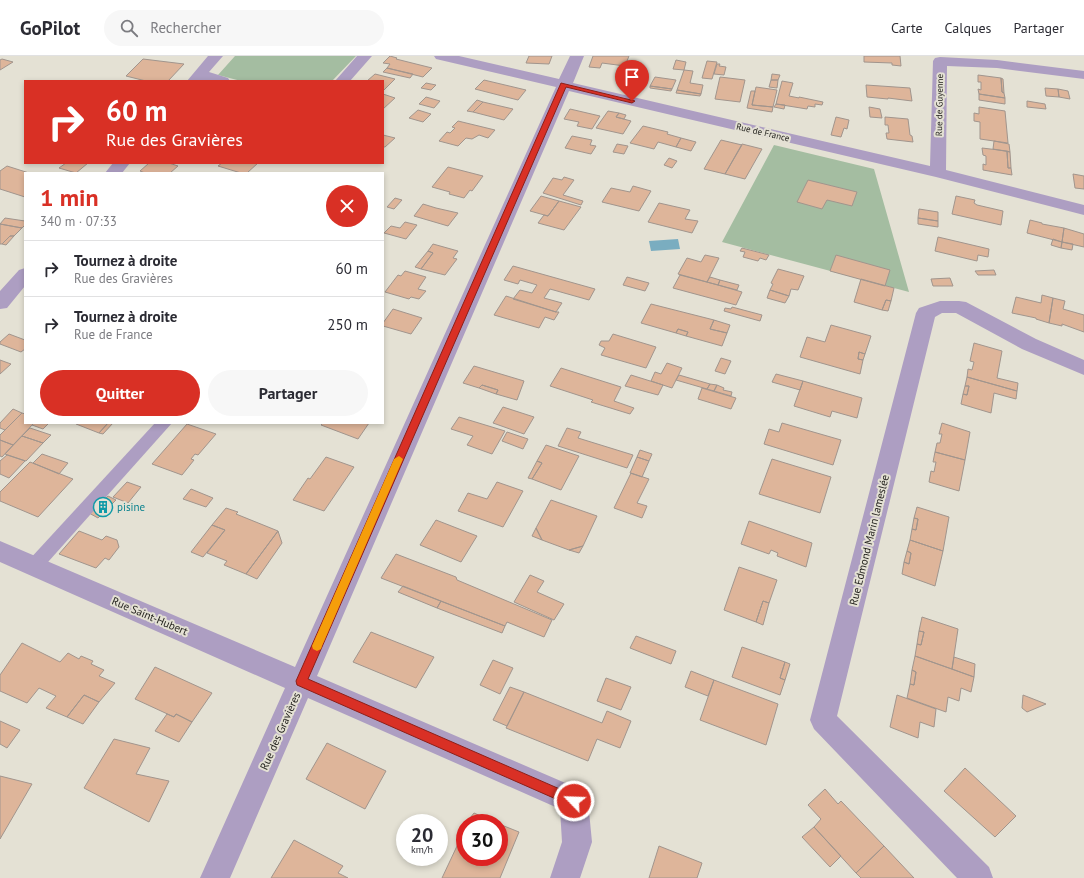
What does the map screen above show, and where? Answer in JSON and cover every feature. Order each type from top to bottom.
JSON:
[{"type":"street","points":[[196,78],[216,56]]},
{"type":"street","points":[[343,80],[364,56]]},
{"type":"street","name":"Rue de France","points":[[442,56],[938,173],[1084,210]]},
{"type":"street","name":"Rue des Gravières","points":[[215,878],[577,56]]},
{"type":"street","name":"Rue de Guyenne","points":[[938,173],[940,61],[994,60],[1084,75]]},
{"type":"street","points":[[196,78],[214,80]]},
{"type":"street","points":[[114,172],[121,164]]},
{"type":"street","points":[[0,303],[24,275]]},
{"type":"street","name":"Rue Edmond Marin lameslée","points":[[978,878],[823,720],[926,313],[940,307],[959,307],[1028,344],[1084,368]]},
{"type":"street","name":"Rue Saint-Hubert","points":[[0,551],[574,801],[577,842],[565,878]]},
{"type":"lane","points":[[34,566],[163,424]]},
{"type":"green space","points":[[235,56],[356,56],[333,80],[237,80],[218,75]]},
{"type":"green space","points":[[774,145],[874,169],[909,292],[722,242]]},
{"type":"water","points":[[678,239],[680,249],[651,251],[649,241]]},
{"type":"building","points":[[390,56],[397,58],[396,59],[432,68],[423,77],[387,68],[390,64],[383,63]]},
{"type":"building","points":[[529,56],[552,56],[549,64],[526,63]]},
{"type":"building","points":[[593,56],[629,56],[625,66],[602,63],[600,68],[589,67]]},
{"type":"building","points":[[864,56],[900,56],[901,66],[892,65],[892,63],[864,62]]},
{"type":"building","points":[[2,59],[13,62],[0,70],[0,60]]},
{"type":"building","points":[[143,59],[184,64],[169,80],[142,80],[126,76]]},
{"type":"building","points":[[676,60],[686,62],[684,70],[673,69]]},
{"type":"building","points":[[707,61],[717,62],[712,79],[702,78]]},
{"type":"building","points":[[717,64],[720,64],[719,66],[726,67],[724,75],[714,74]]},
{"type":"building","points":[[387,68],[413,74],[410,78],[383,72]]},
{"type":"building","points":[[684,70],[693,71],[690,83],[703,85],[701,94],[677,90]]},
{"type":"building","points":[[375,74],[395,79],[384,90],[384,80],[368,80]]},
{"type":"building","points":[[772,74],[780,75],[778,80],[771,80]]},
{"type":"building","points":[[978,75],[1001,78],[1002,92],[1004,93],[1005,98],[979,94],[978,89],[981,90],[981,82],[978,82]]},
{"type":"building","points":[[655,77],[676,80],[672,89],[650,86]]},
{"type":"building","points":[[720,77],[745,80],[740,102],[715,99]]},
{"type":"building","points":[[1001,78],[1003,79],[1004,93],[1002,92]]},
{"type":"building","points":[[484,80],[526,90],[518,100],[475,89]]},
{"type":"building","points":[[771,80],[778,80],[777,88],[769,87]]},
{"type":"building","points":[[782,81],[793,83],[789,96],[823,102],[822,105],[815,104],[815,107],[808,106],[807,109],[776,104]]},
{"type":"building","points":[[426,83],[436,85],[431,90],[421,88]]},
{"type":"building","points":[[866,85],[910,88],[912,101],[867,97]]},
{"type":"building","points":[[650,86],[672,89],[671,91],[650,88]]},
{"type":"building","points":[[756,87],[777,90],[773,107],[752,105]]},
{"type":"building","points":[[1045,88],[1058,89],[1059,97],[1046,96]]},
{"type":"building","points":[[1058,89],[1068,91],[1070,99],[1059,97]]},
{"type":"building","points":[[677,90],[701,94],[700,96],[676,93]]},
{"type":"building","points":[[751,91],[755,91],[752,105],[773,107],[772,112],[747,108]]},
{"type":"building","points":[[384,94],[395,98],[384,108]]},
{"type":"building","points":[[979,94],[1005,98],[1005,104],[979,100]]},
{"type":"building","points":[[426,97],[440,101],[434,108],[419,104]]},
{"type":"building","points":[[477,100],[483,102],[473,112],[467,111]]},
{"type":"building","points":[[1027,101],[1045,104],[1046,109],[1027,107]]},
{"type":"building","points":[[483,102],[513,109],[504,120],[473,112]]},
{"type":"building","points":[[776,104],[785,105],[784,109],[774,107]]},
{"type":"building","points":[[869,107],[880,109],[882,118],[870,117]]},
{"type":"building","points":[[979,107],[1005,111],[1008,143],[980,139],[980,122],[974,121],[974,113],[979,114]]},
{"type":"building","points":[[570,109],[600,116],[592,129],[577,126],[579,122],[564,119]]},
{"type":"building","points":[[418,110],[431,114],[423,122],[409,118]]},
{"type":"building","points":[[608,111],[619,113],[616,117],[631,121],[623,134],[596,128]]},
{"type":"building","points":[[619,113],[626,115],[624,119],[616,117]]},
{"type":"building","points":[[836,117],[849,120],[847,129],[844,128],[841,137],[831,135]]},
{"type":"building","points":[[885,117],[908,119],[910,135],[912,136],[913,142],[887,139],[886,133],[889,133],[888,125],[885,125]]},
{"type":"building","points":[[458,121],[495,130],[488,138],[479,135],[472,139],[466,138],[458,146],[439,141],[447,132],[450,133],[455,128],[452,127]]},
{"type":"building","points":[[643,126],[668,132],[667,134],[681,138],[676,147],[658,142],[654,149],[630,143]]},
{"type":"building","points":[[384,135],[395,138],[385,147]]},
{"type":"building","points":[[572,136],[592,140],[590,145],[596,146],[591,154],[565,148]]},
{"type":"building","points":[[681,138],[696,142],[691,151],[676,147]]},
{"type":"building","points":[[721,140],[742,145],[725,174],[704,169]]},
{"type":"building","points":[[994,141],[1009,144],[1010,152],[993,149]]},
{"type":"building","points":[[617,144],[628,146],[624,154],[613,152]]},
{"type":"building","points":[[742,144],[762,149],[745,179],[725,174]]},
{"type":"building","points":[[982,148],[1007,151],[1008,168],[1011,168],[1012,175],[983,170],[983,164],[986,165],[986,156],[983,155]]},
{"type":"building","points":[[1007,151],[1010,152],[1011,168],[1008,168]]},
{"type":"building","points":[[669,158],[677,161],[672,168],[664,165]]},
{"type":"building","points":[[65,164],[87,164],[77,172],[59,168]]},
{"type":"building","points":[[148,164],[172,164],[178,166],[171,172],[140,171]]},
{"type":"building","points":[[221,164],[257,164],[248,172],[238,172],[218,166]]},
{"type":"building","points":[[7,166],[26,172],[24,172],[24,197],[0,189],[0,171]]},
{"type":"building","points":[[448,167],[483,176],[472,191],[470,190],[464,198],[432,187]]},
{"type":"building","points":[[1073,174],[1084,176],[1084,189],[1075,188]]},
{"type":"building","points":[[564,177],[574,180],[563,195],[583,201],[581,205],[543,193],[553,178],[562,180]]},
{"type":"building","points":[[808,180],[857,192],[852,206],[827,200],[822,209],[797,202]]},
{"type":"building","points":[[633,186],[651,191],[639,211],[602,202],[611,188],[630,192]]},
{"type":"building","points":[[541,196],[559,201],[548,216],[530,211]]},
{"type":"building","points":[[956,196],[975,200],[974,203],[977,205],[1003,211],[1001,225],[952,214]]},
{"type":"building","points":[[395,198],[402,200],[394,209],[387,207]]},
{"type":"building","points":[[559,201],[581,207],[564,230],[538,223],[544,215],[548,216]]},
{"type":"building","points":[[659,203],[690,210],[685,219],[698,221],[692,233],[648,222]]},
{"type":"building","points":[[423,204],[458,213],[448,226],[414,216]]},
{"type":"building","points":[[919,209],[938,212],[938,221],[918,218]]},
{"type":"building","points":[[5,218],[24,221],[24,226],[22,228],[0,224]]},
{"type":"building","points":[[918,218],[938,221],[938,227],[918,224]]},
{"type":"building","points":[[1030,220],[1064,228],[1062,242],[1027,233]]},
{"type":"building","points":[[405,222],[417,225],[406,239],[384,233],[391,226],[400,228]]},
{"type":"building","points":[[0,224],[22,228],[14,236],[10,236],[2,244],[0,244]]},
{"type":"building","points":[[1064,228],[1084,234],[1084,247],[1062,242]]},
{"type":"building","points":[[10,236],[14,236],[6,245],[2,244]]},
{"type":"building","points":[[938,237],[989,249],[988,257],[978,255],[977,261],[935,251]]},
{"type":"building","points":[[1053,239],[1062,242],[1061,248],[1051,245]]},
{"type":"building","points":[[1062,242],[1073,244],[1072,250],[1061,248]]},
{"type":"building","points":[[433,244],[458,251],[453,258],[457,259],[445,275],[421,269],[433,253],[428,251]]},
{"type":"building","points":[[742,248],[769,255],[766,260],[760,258],[758,261],[743,257],[745,252],[740,251]]},
{"type":"building","points":[[428,251],[433,253],[421,269],[415,267]]},
{"type":"building","points":[[705,255],[719,258],[707,282],[678,274],[687,258],[701,262]]},
{"type":"building","points":[[836,255],[890,270],[885,286],[830,271]]},
{"type":"building","points":[[513,266],[595,289],[589,300],[550,289],[544,298],[562,303],[556,312],[513,299],[520,290],[532,293],[537,285],[520,280],[518,284],[504,280]]},
{"type":"building","points":[[778,269],[804,276],[798,290],[791,289],[789,296],[770,290],[773,284],[771,283]]},
{"type":"building","points":[[994,270],[996,275],[978,275],[975,271]]},
{"type":"building","points":[[405,271],[426,277],[418,289],[426,291],[419,299],[411,297],[409,299],[385,292],[398,275],[401,276]]},
{"type":"building","points":[[680,275],[742,292],[736,305],[673,288]]},
{"type":"building","points":[[627,277],[649,283],[645,291],[623,285]]},
{"type":"building","points":[[710,277],[720,280],[718,285],[707,282]]},
{"type":"building","points":[[950,278],[953,286],[933,286],[931,279]]},
{"type":"building","points":[[861,279],[894,288],[891,301],[886,300],[882,310],[854,302]]},
{"type":"building","points":[[720,280],[739,285],[737,290],[718,285]]},
{"type":"building","points":[[770,290],[789,296],[785,303],[767,298]]},
{"type":"building","points":[[1042,295],[1053,298],[1049,323],[1036,318],[1012,313],[1016,297],[1041,303]]},
{"type":"building","points":[[506,296],[559,312],[554,320],[545,317],[539,328],[494,315]]},
{"type":"building","points":[[1053,298],[1065,301],[1063,309],[1084,315],[1084,332],[1062,324],[1062,326],[1049,323]]},
{"type":"building","points":[[886,300],[891,301],[888,311],[882,310]]},
{"type":"building","points":[[651,304],[714,320],[710,329],[727,333],[722,346],[686,336],[688,332],[678,329],[676,333],[641,323]]},
{"type":"building","points":[[732,307],[762,315],[760,321],[724,311],[725,308],[731,309]]},
{"type":"building","points":[[393,309],[422,318],[411,334],[384,326],[384,322]]},
{"type":"building","points":[[714,320],[730,325],[727,333],[710,329]]},
{"type":"building","points":[[831,325],[871,336],[865,354],[859,352],[858,359],[863,360],[860,374],[800,357],[807,337],[825,342]]},
{"type":"building","points":[[678,329],[688,332],[686,336],[676,333]]},
{"type":"building","points":[[9,334],[24,340],[24,350],[21,352],[0,344],[0,342]]},
{"type":"building","points":[[613,334],[656,347],[646,368],[601,355],[605,348],[599,345],[601,341],[609,341]]},
{"type":"building","points":[[974,343],[1002,351],[997,378],[1018,383],[1017,391],[967,377],[968,369],[972,370],[974,362],[970,361]]},
{"type":"building","points":[[859,352],[865,354],[863,360],[858,359]]},
{"type":"building","points":[[721,358],[731,361],[725,374],[715,371]]},
{"type":"building","points":[[0,360],[11,364],[0,374]]},
{"type":"building","points":[[667,363],[682,368],[672,388],[651,381],[655,372],[661,374]]},
{"type":"building","points":[[474,366],[524,381],[517,400],[496,394],[498,390],[482,385],[479,388],[463,383]]},
{"type":"building","points":[[561,368],[621,387],[614,401],[634,408],[630,414],[591,402],[593,400],[550,386]]},
{"type":"building","points":[[776,374],[803,381],[800,390],[772,382]]},
{"type":"building","points":[[631,375],[663,385],[658,395],[625,386]]},
{"type":"building","points":[[679,375],[710,384],[707,389],[676,380]]},
{"type":"building","points":[[967,377],[1017,391],[1016,399],[994,393],[991,413],[961,404],[963,394],[967,395],[969,386],[965,386]]},
{"type":"building","points":[[803,381],[862,398],[857,418],[832,411],[830,417],[794,406]]},
{"type":"building","points":[[710,384],[717,385],[714,391],[707,389]]},
{"type":"building","points":[[482,385],[498,390],[496,394],[479,388]]},
{"type":"building","points":[[717,385],[724,388],[723,390],[732,392],[731,396],[714,391]]},
{"type":"building","points":[[965,386],[969,386],[967,395],[963,394]]},
{"type":"building","points":[[702,388],[736,398],[731,409],[698,399]]},
{"type":"building","points":[[503,407],[534,417],[524,434],[493,423]]},
{"type":"building","points":[[13,409],[22,413],[5,430],[0,428],[0,423]]},
{"type":"building","points":[[22,413],[24,414],[24,424],[33,424],[13,445],[0,440],[0,435]]},
{"type":"building","points":[[459,417],[505,431],[492,454],[467,445],[473,436],[451,429]]},
{"type":"building","points":[[782,423],[841,440],[833,465],[764,444],[769,429],[779,432]]},
{"type":"building","points":[[942,423],[970,432],[965,460],[935,452],[937,443],[940,443],[942,434],[939,434]]},
{"type":"building","points":[[33,424],[48,424],[43,429],[32,425]]},
{"type":"building","points":[[76,424],[107,424],[99,433]]},
{"type":"building","points":[[107,424],[112,424],[103,434],[99,433]]},
{"type":"building","points":[[187,424],[216,434],[198,455],[195,454],[191,459],[194,460],[182,475],[152,464]]},
{"type":"building","points":[[322,424],[368,424],[358,439],[321,425]]},
{"type":"building","points":[[30,428],[51,435],[43,443],[22,436]]},
{"type":"building","points":[[567,428],[581,432],[578,438],[633,455],[627,468],[558,446]]},
{"type":"building","points":[[507,432],[528,439],[523,449],[502,441]]},
{"type":"building","points":[[22,436],[43,443],[26,461],[5,454]]},
{"type":"building","points":[[0,440],[13,445],[2,457],[0,456]]},
{"type":"building","points":[[546,445],[579,456],[561,490],[532,479],[542,463],[537,461]]},
{"type":"building","points":[[640,450],[652,454],[649,461],[637,457]]},
{"type":"building","points":[[935,452],[965,460],[959,491],[929,482],[931,471],[934,472],[936,462],[933,462]]},
{"type":"building","points":[[42,454],[68,463],[59,474],[33,463]]},
{"type":"building","points":[[7,455],[25,461],[9,478],[0,474],[0,461]]},
{"type":"building","points":[[326,457],[354,467],[324,511],[293,500],[308,478],[310,479]]},
{"type":"building","points":[[637,457],[649,461],[642,477],[630,473]]},
{"type":"building","points":[[772,459],[831,477],[820,513],[759,494]]},
{"type":"building","points":[[537,461],[542,463],[532,479],[528,478]]},
{"type":"building","points":[[30,462],[73,479],[38,517],[0,501],[0,492]]},
{"type":"building","points":[[631,473],[649,479],[637,503],[647,506],[642,518],[614,508]]},
{"type":"building","points":[[127,482],[141,487],[128,503],[113,497]]},
{"type":"building","points":[[497,482],[523,491],[503,527],[458,511],[468,493],[487,499]]},
{"type":"building","points":[[191,489],[213,498],[206,507],[183,499]]},
{"type":"building","name":"pisine","points":[[108,496],[116,500],[98,518],[89,513]]},
{"type":"building","points":[[551,500],[597,516],[583,546],[569,550],[542,540],[536,528]]},
{"type":"building","points":[[917,507],[949,517],[943,551],[910,540],[912,529],[916,530],[918,519],[914,518]]},
{"type":"building","points":[[226,508],[238,512],[236,514],[278,531],[246,574],[224,565],[227,561],[207,553],[225,530],[212,525]]},
{"type":"building","points":[[914,518],[918,519],[916,530],[912,529]]},
{"type":"building","points":[[436,520],[477,536],[461,562],[420,545]]},
{"type":"building","points":[[749,521],[812,543],[806,567],[777,556],[778,553],[771,550],[769,554],[741,544]]},
{"type":"building","points":[[212,525],[225,530],[203,557],[191,552]]},
{"type":"building","points":[[536,528],[542,540],[532,536]]},
{"type":"building","points":[[79,531],[102,540],[106,536],[117,540],[119,547],[109,560],[105,558],[96,568],[59,554]]},
{"type":"building","points":[[278,531],[282,543],[257,579],[246,574]]},
{"type":"building","points":[[910,540],[943,551],[935,586],[902,574],[904,562],[909,564],[911,553],[907,551]]},
{"type":"building","points":[[583,546],[579,553],[569,550]]},
{"type":"building","points":[[907,551],[911,553],[909,564],[904,562]]},
{"type":"building","points":[[396,554],[456,577],[457,580],[552,620],[544,637],[507,622],[505,626],[381,578]]},
{"type":"building","points":[[739,567],[777,580],[769,603],[763,601],[756,622],[724,610]]},
{"type":"building","points":[[530,575],[544,581],[537,592],[564,604],[554,620],[514,602]]},
{"type":"building","points":[[403,586],[441,601],[437,608],[398,592]]},
{"type":"building","points":[[441,601],[505,626],[502,633],[437,608]]},
{"type":"building","points":[[763,601],[769,603],[763,625],[756,622]]},
{"type":"building","points":[[922,617],[958,629],[952,669],[915,656],[917,644],[921,645],[924,632],[919,631]]},
{"type":"building","points":[[919,631],[924,632],[921,645],[917,644]]},
{"type":"building","points":[[371,632],[434,657],[416,688],[353,662]]},
{"type":"building","points":[[636,636],[676,651],[671,664],[630,648]]},
{"type":"building","points":[[22,643],[60,662],[68,653],[79,659],[81,656],[93,661],[91,664],[104,670],[99,676],[115,683],[99,702],[84,695],[67,717],[46,708],[56,696],[39,688],[27,703],[0,691],[0,675]]},
{"type":"building","points":[[742,647],[785,662],[780,678],[785,680],[780,695],[732,677]]},
{"type":"building","points":[[915,656],[974,677],[971,692],[961,688],[959,701],[948,697],[946,712],[907,698],[910,684],[914,685],[916,672],[912,670]]},
{"type":"building","points":[[954,657],[975,664],[974,677],[952,669]]},
{"type":"building","points":[[493,660],[513,668],[500,694],[480,685]]},
{"type":"building","points":[[785,662],[790,664],[785,680],[780,678]]},
{"type":"building","points":[[155,667],[212,693],[192,722],[176,714],[174,717],[135,699]]},
{"type":"building","points":[[912,670],[916,672],[914,685],[910,684]]},
{"type":"building","points":[[691,671],[714,680],[708,696],[685,687]]},
{"type":"building","points":[[606,678],[631,687],[621,710],[597,701]]},
{"type":"building","points":[[714,680],[778,704],[766,745],[700,720]]},
{"type":"building","points":[[510,687],[524,692],[507,726],[493,720]]},
{"type":"building","points":[[524,692],[602,723],[607,711],[631,721],[620,748],[597,739],[588,761],[506,728]]},
{"type":"building","points":[[84,695],[99,702],[83,724],[67,717]]},
{"type":"building","points":[[897,695],[936,709],[934,727],[920,722],[918,738],[890,727]]},
{"type":"building","points":[[1023,695],[1046,704],[1027,712],[1022,708]]},
{"type":"building","points":[[167,714],[174,717],[176,714],[192,722],[179,742],[155,731]]},
{"type":"building","points":[[0,721],[20,730],[7,748],[0,744]]},
{"type":"building","points":[[114,739],[150,748],[136,774],[169,781],[149,822],[84,788]]},
{"type":"building","points":[[327,743],[386,771],[365,809],[306,779]]},
{"type":"building","points":[[965,768],[1016,816],[995,837],[944,791]]},
{"type":"building","points":[[0,776],[32,784],[0,839]]},
{"type":"building","points":[[825,789],[838,804],[841,801],[884,846],[856,873],[814,827],[821,819],[808,805]]},
{"type":"building","points":[[814,827],[841,856],[830,867],[802,837]]},
{"type":"building","points":[[508,828],[519,832],[508,859]]},
{"type":"building","points":[[294,840],[343,866],[338,873],[348,878],[271,878]]},
{"type":"building","points":[[659,846],[702,863],[697,878],[649,878]]},
{"type":"building","points":[[884,846],[914,878],[861,878],[856,873]]},
{"type":"building","points":[[456,848],[456,866],[505,866],[500,878],[442,878]]},
{"type":"slow traffic","points":[[317,646],[399,459]]},
{"type":"place","name":"pisine","points":[[103,507]]},
{"type":"route","points":[[574,801],[301,681],[564,84],[632,101]]}]
